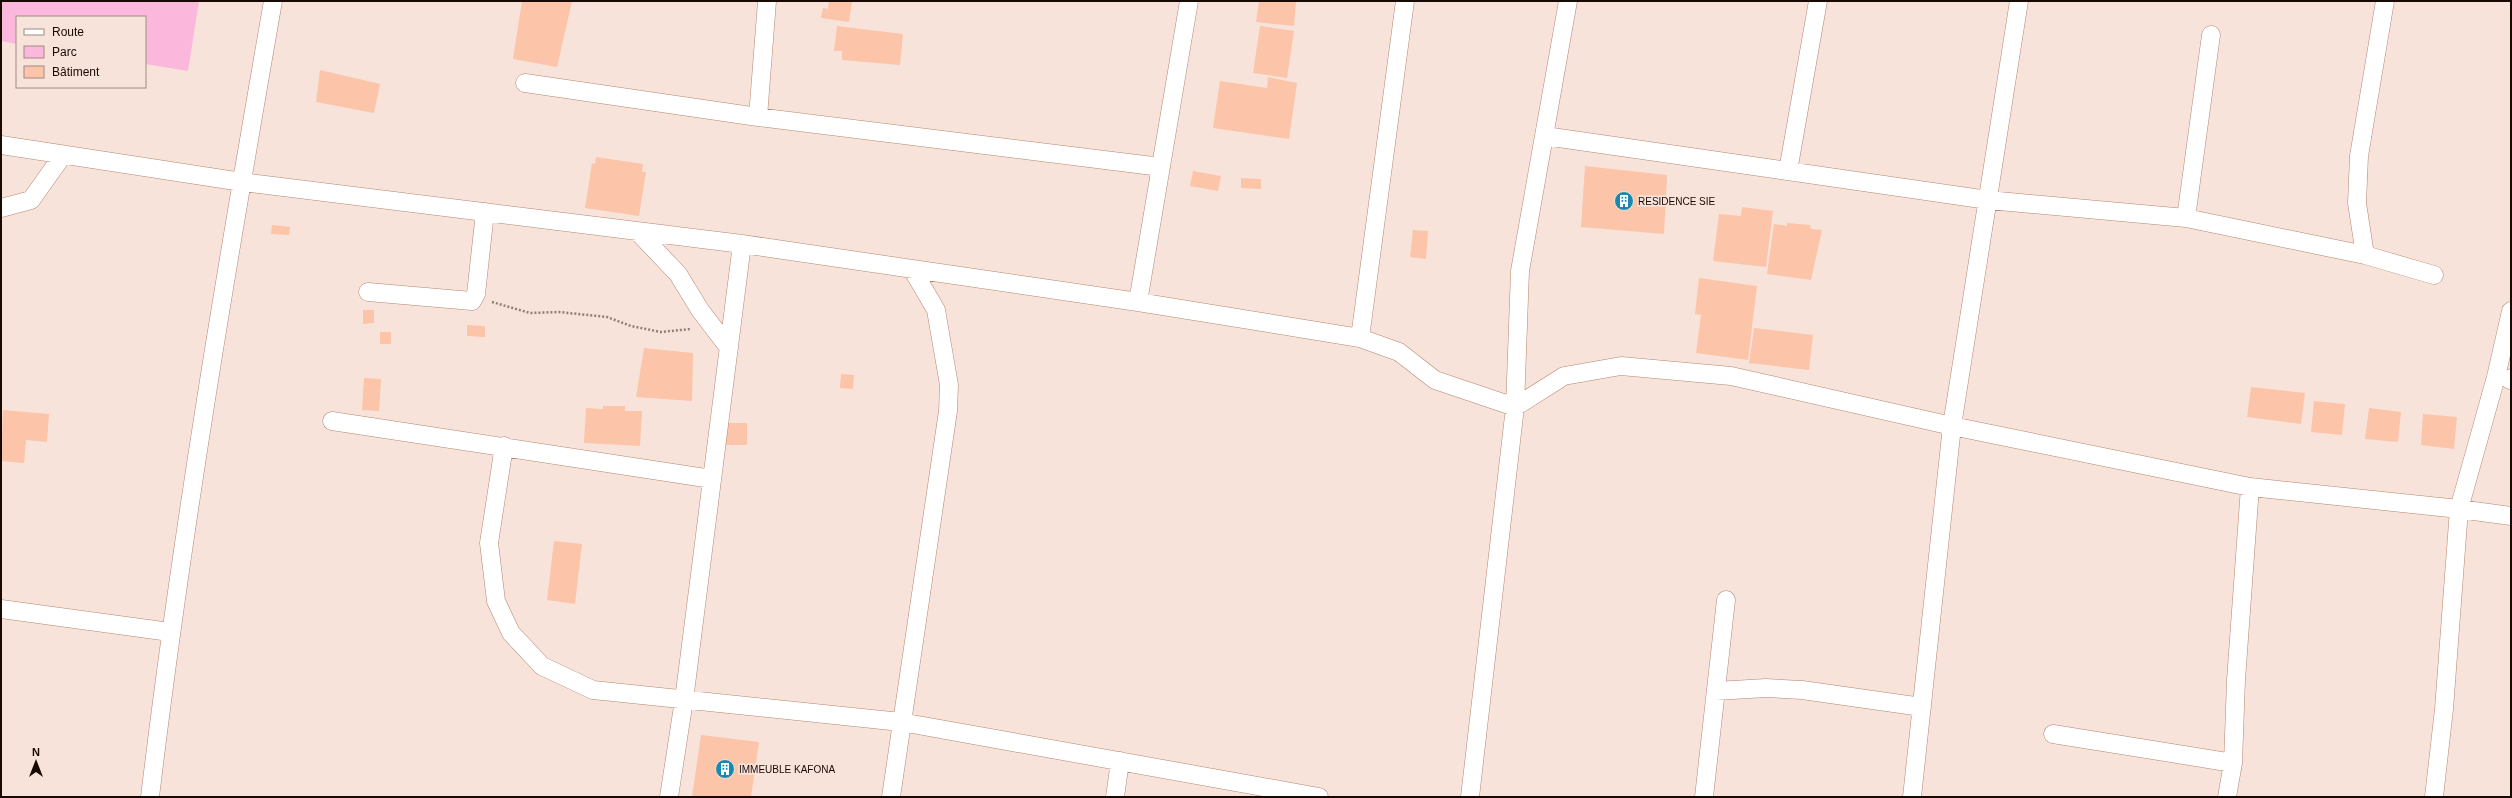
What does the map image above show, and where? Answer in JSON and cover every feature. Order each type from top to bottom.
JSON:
[{"type":"street","points":[[150,797],[170,632],[242,182],[273,1]]},
{"type":"street","points":[[758,117],[767,1]]},
{"type":"street","points":[[1138,302],[1190,1]]},
{"type":"street","points":[[1360,338],[1405,1]]},
{"type":"street","points":[[1470,797],[1515,407],[1520,271],[1568,1]]},
{"type":"street","points":[[1788,171],[1818,1]]},
{"type":"street","points":[[1912,797],[1952,426],[2019,1]]},
{"type":"street","points":[[2365,255],[2357,203],[2359,156],[2385,1]]},
{"type":"street","points":[[2186,218],[2211,35]]},
{"type":"street","points":[[525,83],[758,117],[1161,167]]},
{"type":"street","points":[[1545,136],[1988,200],[2186,218],[2365,255],[2434,275]]},
{"type":"street","points":[[1,145],[242,182],[742,244],[1138,302],[1360,338],[1399,352],[1435,380],[1515,407]]},
{"type":"street","points":[[1,208],[31,200],[63,154]]},
{"type":"street","points":[[368,292],[463,302],[472,301],[476,294],[485,212]]},
{"type":"street","points":[[637,231],[678,274],[712,326],[729,348]]},
{"type":"street","points":[[669,797],[684,700],[742,244]]},
{"type":"street","points":[[891,797],[948,404],[949,385],[936,310],[912,269]]},
{"type":"street","points":[[2434,797],[2444,709],[2459,509],[2507,379],[2511,311]]},
{"type":"street","points":[[1515,407],[1564,376],[1621,366],[1731,376],[1952,426],[2250,487],[2459,509],[2511,516]]},
{"type":"street","points":[[332,421],[504,446],[712,479]]},
{"type":"street","points":[[504,446],[489,543],[496,601],[511,633],[542,666],[593,690],[901,722],[1319,797]]},
{"type":"street","points":[[2227,797],[2233,762],[2236,680],[2250,487]]},
{"type":"street","points":[[1704,797],[1726,600]]},
{"type":"street","points":[[1,609],[170,632]]},
{"type":"street","points":[[1716,691],[1766,688],[1802,690],[1922,707]]},
{"type":"street","points":[[2053,734],[2233,762]]},
{"type":"street","points":[[1115,797],[1120,761]]},
{"type":"path","points":[[476,294],[499,306],[530,313],[559,312],[607,317],[631,326],[661,332],[712,326]]},
{"type":"green space","points":[[1,1],[199,1],[188,71],[146,64],[146,16],[16,16],[16,44],[1,41]]},
{"type":"building","points":[[522,1],[572,1],[557,67],[513,59]]},
{"type":"building","points":[[829,1],[852,1],[849,22],[821,18],[823,8],[828,9]]},
{"type":"building","points":[[1259,1],[1296,1],[1294,26],[1256,22]]},
{"type":"building","points":[[837,26],[903,34],[900,65],[842,60],[842,51],[834,51]]},
{"type":"building","points":[[1260,26],[1294,31],[1287,78],[1253,73]]},
{"type":"building","points":[[320,70],[380,84],[374,113],[316,102]]},
{"type":"building","points":[[1268,77],[1297,83],[1289,139],[1213,128],[1220,81],[1267,88]]},
{"type":"building","points":[[596,157],[643,164],[642,172],[646,172],[639,216],[585,208],[592,163],[595,164]]},
{"type":"building","name":"RESIDENCE SIE","points":[[1585,166],[1667,175],[1664,234],[1581,227]]},
{"type":"building","points":[[1193,171],[1221,176],[1218,191],[1190,186]]},
{"type":"building","points":[[1241,178],[1261,179],[1261,189],[1241,188]]},
{"type":"building","points":[[1742,207],[1773,211],[1766,267],[1713,261],[1719,214],[1741,216]]},
{"type":"building","points":[[1787,223],[1810,225],[1811,229],[1822,230],[1811,280],[1767,274],[1774,224],[1787,226]]},
{"type":"building","points":[[272,225],[290,227],[289,235],[271,234]]},
{"type":"building","points":[[1413,230],[1428,231],[1426,259],[1410,257]]},
{"type":"building","points":[[1699,278],[1757,286],[1748,360],[1696,353],[1701,315],[1695,314]]},
{"type":"building","points":[[363,310],[374,310],[374,323],[363,324]]},
{"type":"building","points":[[467,325],[485,326],[485,337],[467,336]]},
{"type":"building","points":[[1754,328],[1813,335],[1809,370],[1749,363]]},
{"type":"building","points":[[380,332],[391,332],[391,344],[380,344]]},
{"type":"building","points":[[644,348],[693,353],[692,401],[636,397]]},
{"type":"building","points":[[841,374],[854,375],[853,389],[840,388]]},
{"type":"building","points":[[364,378],[381,379],[379,411],[362,410]]},
{"type":"building","points":[[2251,387],[2305,393],[2301,424],[2247,417]]},
{"type":"building","points":[[2314,401],[2345,404],[2342,435],[2311,432]]},
{"type":"building","points":[[603,406],[625,406],[625,411],[642,411],[640,446],[584,443],[586,408],[603,409]]},
{"type":"building","points":[[2369,408],[2401,412],[2398,442],[2365,439]]},
{"type":"building","points":[[3,410],[49,414],[47,442],[26,440],[24,463],[1,461]]},
{"type":"building","points":[[2423,414],[2457,417],[2454,449],[2421,445]]},
{"type":"building","points":[[725,423],[747,423],[747,445],[725,445]]},
{"type":"building","points":[[554,541],[582,544],[575,604],[547,600]]},
{"type":"building","name":"IMMEUBLE KAFONA","points":[[701,735],[759,742],[751,797],[692,797]]},
{"type":"place","name":"RESIDENCE SIE","points":[[1624,201]]},
{"type":"place","name":"IMMEUBLE KAFONA","points":[[725,769]]}]
